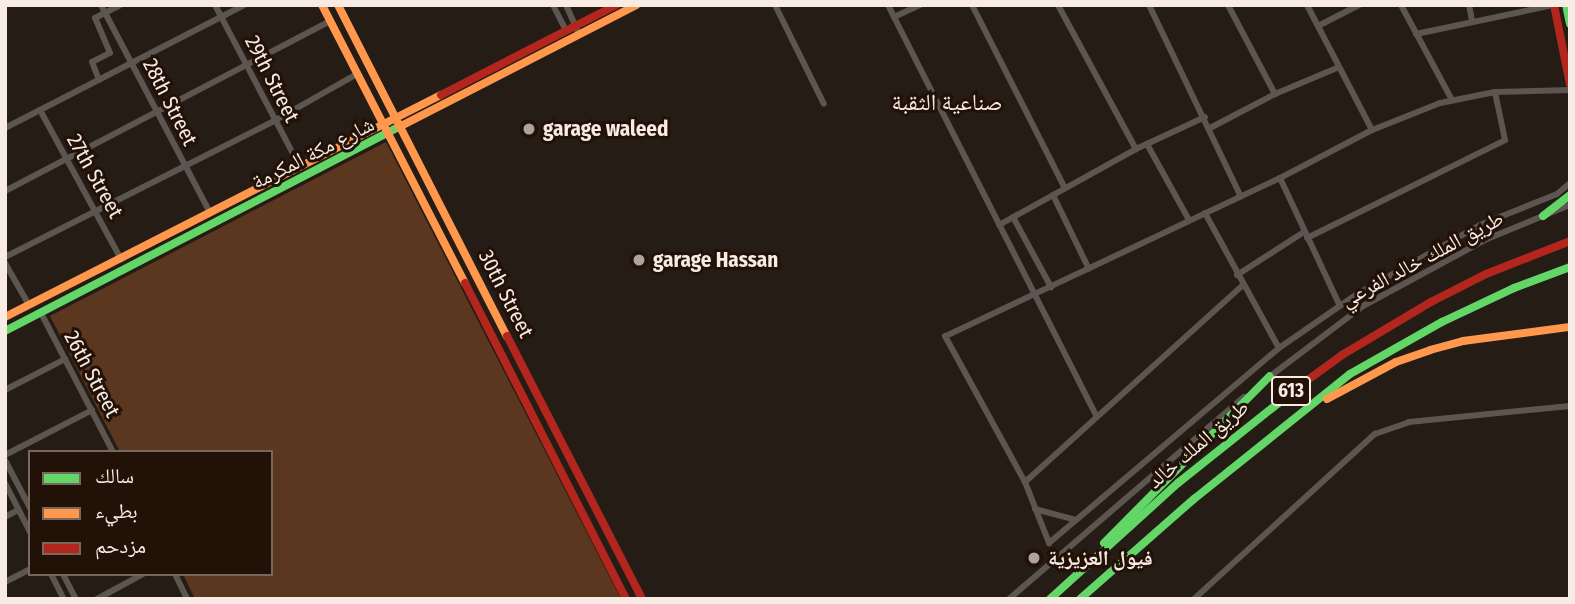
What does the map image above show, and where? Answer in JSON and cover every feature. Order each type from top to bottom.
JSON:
[{"type":"main road","name":"30th Street","points":[[322,5],[626,599]]},
{"type":"main road","name":"30th Street","points":[[338,5],[642,599]]},
{"type":"main road","name":"شارع مكة المكرمة","points":[[5,331],[400,128],[577,30],[616,5]]},
{"type":"main road","name":"شارع مكة المكرمة","points":[[5,317],[566,31],[577,30],[636,5]]},
{"type":"main road","points":[[1554,5],[1570,84]]},
{"type":"main road","points":[[1566,5],[1570,24]]},
{"type":"main road","points":[[1543,216],[1570,195]]},
{"type":"main road","name":"طريق الملك خالد","points":[[1053,596],[1178,483],[1279,400],[1342,355],[1431,302],[1486,274],[1570,241]]},
{"type":"main road","name":"طريق الملك خالد","points":[[1080,599],[1194,499],[1350,374],[1442,322],[1514,288],[1570,267]]},
{"type":"main road","points":[[1294,418],[1396,362],[1463,341],[1570,327]]},
{"type":"main road","points":[[1499,337],[1570,334]]},
{"type":"main road","points":[[1053,596],[1269,376]]},
{"type":"street","name":"28th Street","points":[[101,5],[210,213]]},
{"type":"street","points":[[99,80],[92,62],[110,53],[95,18],[120,5]]},
{"type":"street","name":"29th Street","points":[[215,5],[300,167]]},
{"type":"street","points":[[5,128],[244,5]]},
{"type":"street","points":[[553,5],[566,31]]},
{"type":"street","points":[[566,5],[577,30]]},
{"type":"street","points":[[775,5],[824,104]]},
{"type":"street","points":[[888,5],[1096,416]]},
{"type":"street","points":[[894,17],[920,5]]},
{"type":"street","points":[[972,5],[1065,188]]},
{"type":"street","points":[[1058,5],[1136,149]]},
{"type":"street","points":[[1149,5],[1205,117],[1240,195]]},
{"type":"street","points":[[1307,5],[1372,130]]},
{"type":"street","points":[[1318,26],[1359,5]]},
{"type":"street","points":[[1401,5],[1452,100]]},
{"type":"street","points":[[1469,5],[1472,21]]},
{"type":"street","points":[[1416,34],[1554,5]]},
{"type":"street","points":[[1231,6],[1275,94]]},
{"type":"street","points":[[5,191],[330,21]]},
{"type":"street","points":[[1210,128],[1275,94],[1339,66]]},
{"type":"street","points":[[5,257],[274,121],[357,74]]},
{"type":"street","points":[[1054,560],[1025,482],[945,336],[1280,178],[1372,130],[1452,100],[1495,93],[1570,90]]},
{"type":"street","points":[[1237,275],[1306,235],[1505,140],[1495,93]]},
{"type":"street","name":"27th Street","points":[[40,110],[121,259]]},
{"type":"street","points":[[999,225],[1136,149],[1205,117]]},
{"type":"street","points":[[1147,144],[1189,220]]},
{"type":"street","points":[[1280,178],[1340,306]]},
{"type":"street","points":[[1049,543],[1279,348],[1340,306],[1480,225],[1537,204],[1557,194],[1570,183]]},
{"type":"street","points":[[1053,195],[1089,269]]},
{"type":"street","name":"طريق الملك خالد الفرعي","points":[[1009,599],[1269,376],[1363,306],[1487,239],[1570,205]]},
{"type":"street","points":[[1205,213],[1279,348]]},
{"type":"street","points":[[1013,217],[1051,287]]},
{"type":"street","points":[[5,263],[29,305]]},
{"type":"street","points":[[1025,482],[1243,285]]},
{"type":"street","name":"26th Street","points":[[41,313],[112,450]]},
{"type":"street","points":[[5,390],[65,359]]},
{"type":"street","points":[[1194,599],[1375,434],[1409,422],[1570,406]]},
{"type":"street","points":[[28,504],[5,457],[92,410]]},
{"type":"street","points":[[5,483],[28,528]]},
{"type":"street","points":[[1035,509],[1076,520]]},
{"type":"street","points":[[5,517],[19,510]]},
{"type":"street","points":[[5,582],[28,570]]},
{"type":"street","points":[[52,576],[64,599]]},
{"type":"street","points":[[65,576],[76,599]]},
{"type":"street","points":[[97,599],[140,576]]},
{"type":"street","points":[[176,576],[187,599]]},
{"type":"shaded area","points":[[386,142],[621,599],[195,599],[184,576],[273,576],[273,450],[119,450],[50,316]]},
{"type":"traffic: fast","points":[[1566,5],[1570,24]]},
{"type":"traffic: fast","points":[[5,331],[399,127]]},
{"type":"traffic: fast","points":[[1543,216],[1570,195]]},
{"type":"traffic: fast","points":[[1080,599],[1194,499],[1350,374],[1442,322],[1514,288],[1570,267]]},
{"type":"traffic: fast","points":[[1104,543],[1270,376]]},
{"type":"traffic: fast","points":[[1050,599],[1178,483],[1305,382]]},
{"type":"traffic: slow","points":[[322,5],[465,283]]},
{"type":"traffic: slow","points":[[338,5],[507,336]]},
{"type":"traffic: slow","points":[[399,127],[636,5]]},
{"type":"traffic: slow","points":[[5,317],[441,95]]},
{"type":"traffic: slow","points":[[1327,399],[1396,362],[1430,350],[1463,341],[1570,327]]},
{"type":"traffic: jam","points":[[441,95],[616,5]]},
{"type":"traffic: jam","points":[[1554,5],[1570,84]]},
{"type":"traffic: jam","points":[[1305,382],[1342,355],[1431,302],[1486,274],[1570,241]]},
{"type":"traffic: jam","points":[[465,283],[626,599]]},
{"type":"traffic: jam","points":[[507,336],[642,599]]},
{"type":"place","name":"garage waleed","points":[[529,129]]},
{"type":"place","name":"garage Hassan","points":[[639,260]]},
{"type":"place","name":"فيول العزيزية","points":[[1034,558]]},
{"type":"district","name":"صناعية الثقبة","points":[[947,102]]}]
